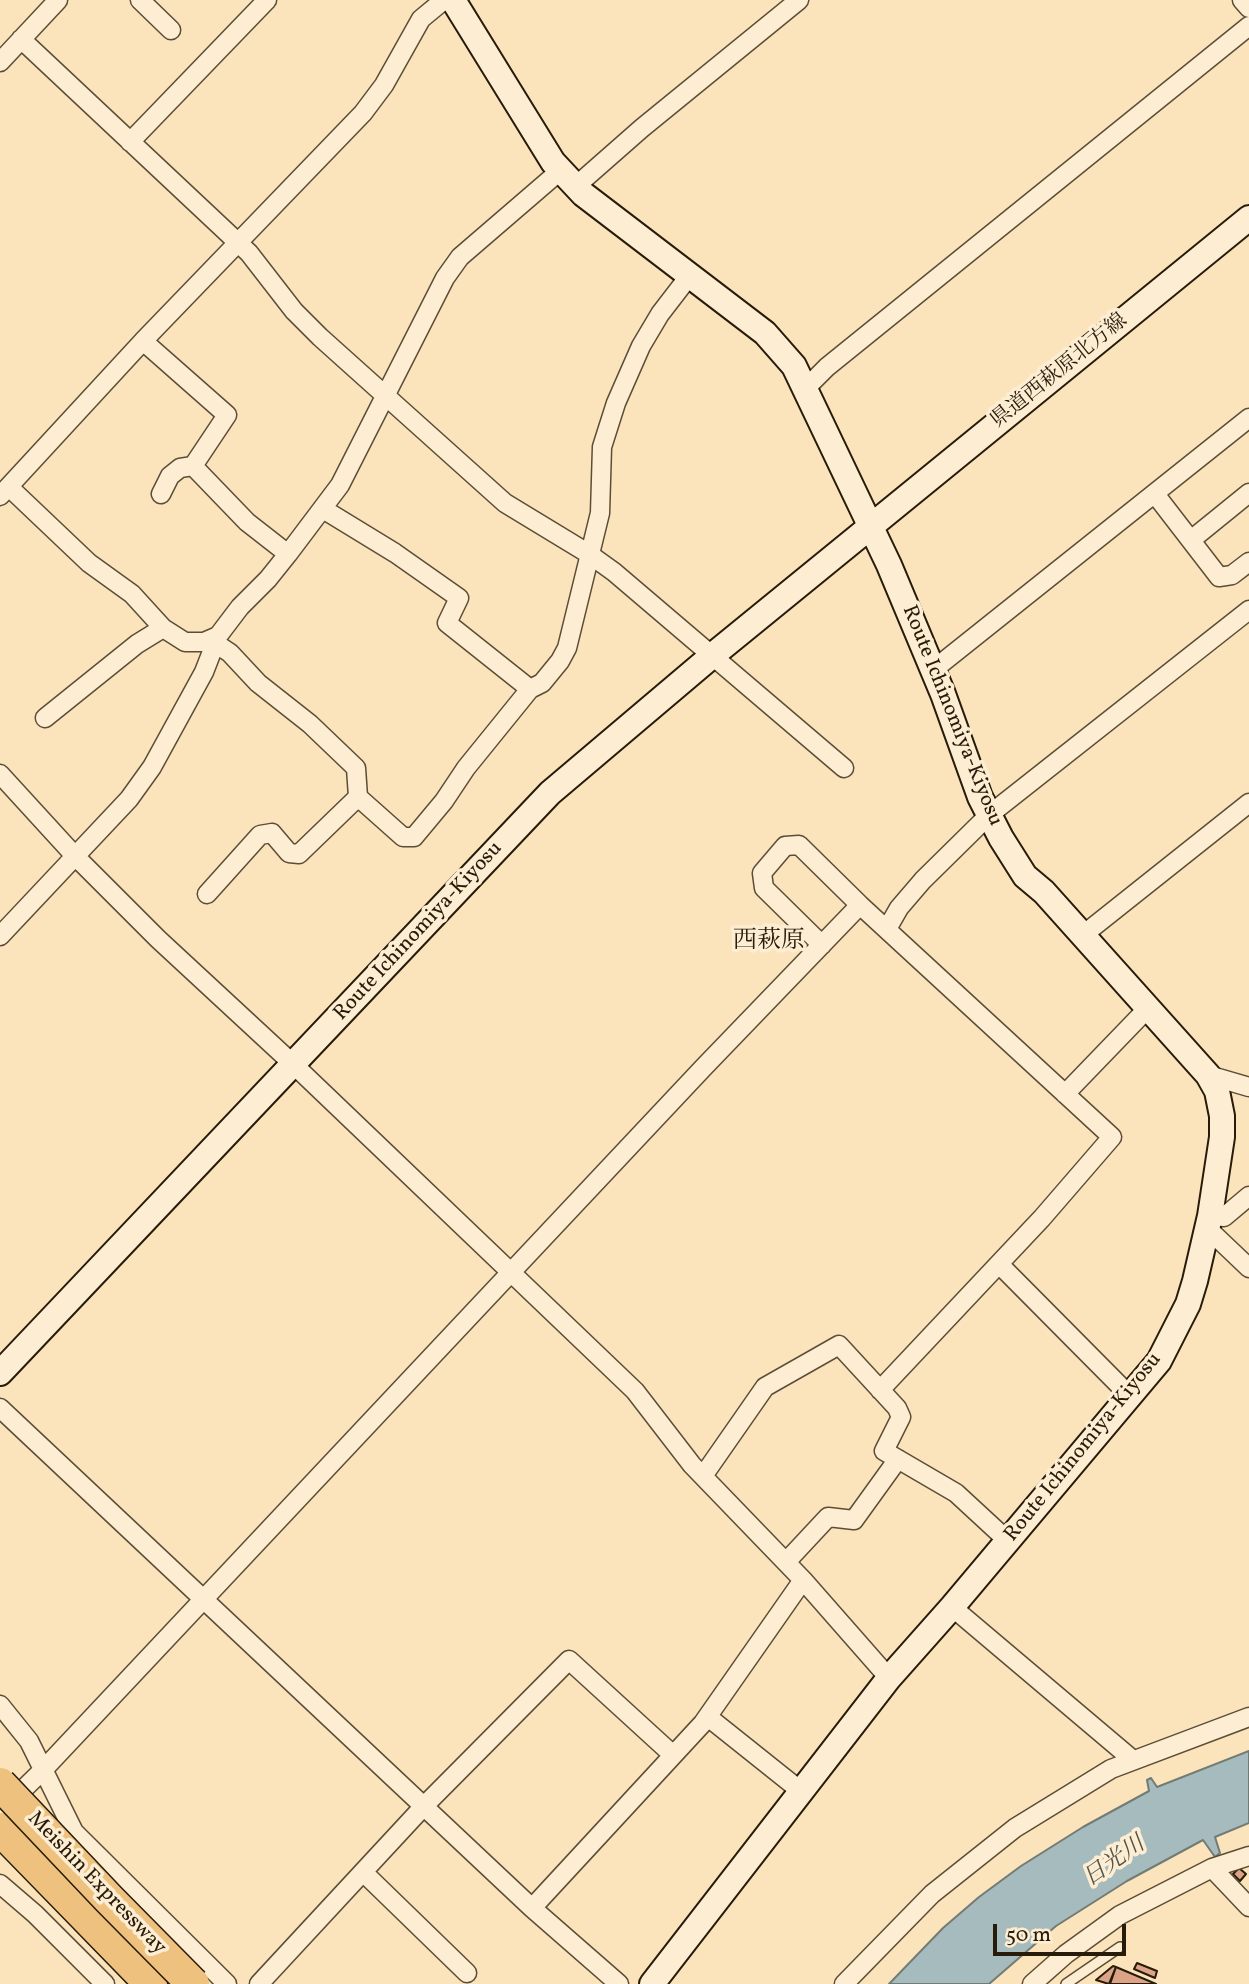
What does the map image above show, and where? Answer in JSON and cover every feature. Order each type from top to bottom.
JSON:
[{"type":"highway","name":"Meishin Expressway","points":[[0,1784],[193,1984]]},
{"type":"highway","name":"Meishin Expressway","points":[[0,1829],[151,1984]]},
{"type":"main road","name":"Route Ichinomiya-Kiyosu","points":[[453,0],[520,111],[568,178],[765,333],[794,366],[872,526],[933,670],[980,797],[1001,838],[1026,876],[1044,891],[1208,1075],[1217,1091],[1222,1116],[1221,1147],[1209,1222],[1188,1304],[1159,1361],[889,1678],[652,1984]]},
{"type":"main road","name":"県道西萩原北方線","points":[[872,526],[1249,218]]},
{"type":"main road","name":"Route Ichinomiya-Kiyosu","points":[[0,1373],[550,793],[713,654],[872,526]]},
{"type":"street","points":[[0,62],[58,0]]},
{"type":"street","points":[[140,0],[171,30]]},
{"type":"street","points":[[131,142],[267,0]]},
{"type":"street","points":[[217,639],[185,642],[163,628],[132,594],[89,563],[5,492],[143,341],[363,113],[384,85],[421,19],[444,0]]},
{"type":"street","points":[[0,936],[129,799],[152,767],[204,672],[217,639],[240,607],[288,554],[340,485],[445,278],[460,257],[642,128],[799,0]]},
{"type":"street","points":[[1242,0],[1249,8]]},
{"type":"street","points":[[806,388],[827,367],[1249,26]]},
{"type":"street","points":[[21,39],[239,244],[320,338],[505,503],[589,554],[713,654],[844,768]]},
{"type":"street","points":[[217,639],[257,683],[310,724],[356,768],[358,797],[403,837],[414,837],[444,801],[466,768],[530,690],[542,683],[567,648],[600,513],[602,446],[616,402],[647,335],[690,275]]},
{"type":"street","points":[[143,341],[227,415],[193,466],[180,468],[170,476],[160,494]]},
{"type":"street","points":[[933,670],[1249,418]]},
{"type":"street","points":[[193,466],[247,522],[288,554]]},
{"type":"street","points":[[1191,540],[1249,493]]},
{"type":"street","points":[[1155,494],[1219,577],[1232,575],[1249,562]]},
{"type":"street","points":[[323,509],[425,573],[459,598],[447,624],[530,690]]},
{"type":"street","points":[[887,929],[899,908],[923,880],[989,815],[1249,610]]},
{"type":"street","points":[[45,718],[137,644],[163,628]]},
{"type":"street","points":[[0,774],[75,856],[158,939],[293,1064],[635,1391],[703,1476],[803,1580],[889,1678]]},
{"type":"street","points":[[207,894],[260,835],[272,833],[289,853],[299,854],[358,797]]},
{"type":"street","points":[[1083,936],[1249,803]]},
{"type":"street","points":[[822,945],[764,888],[762,873],[785,846],[799,845],[860,905],[1112,1137],[1042,1218],[880,1390]]},
{"type":"street","points":[[0,1812],[43,1770],[860,905]]},
{"type":"street","points":[[1065,1094],[1148,1008]]},
{"type":"street","points":[[1208,1075],[1249,1087]]},
{"type":"street","points":[[1249,1196],[1224,1217],[1209,1222],[1249,1268]]},
{"type":"street","points":[[999,1264],[1130,1396]]},
{"type":"street","points":[[703,1476],[765,1387],[839,1345],[897,1408],[901,1417],[884,1451],[956,1493],[1008,1541]]},
{"type":"street","points":[[0,1408],[532,1908],[619,1984]]},
{"type":"street","points":[[786,1562],[828,1517],[854,1520],[898,1458]]},
{"type":"street","points":[[532,1908],[708,1717],[803,1580]]},
{"type":"street","points":[[952,1607],[1133,1760]]},
{"type":"street","points":[[259,1984],[424,1806],[569,1660],[673,1755]]},
{"type":"street","points":[[0,1705],[29,1741],[74,1832],[227,1984]]},
{"type":"street","points":[[708,1717],[802,1792]]},
{"type":"street","points":[[844,1984],[932,1894],[1015,1828],[1111,1769],[1249,1717]]},
{"type":"street","points":[[1032,1984],[1066,1954],[1120,1915],[1212,1868],[1249,1856]]},
{"type":"street","points":[[1212,1868],[1249,1907]]},
{"type":"street","points":[[363,1872],[467,1973]]},
{"type":"street","points":[[0,1884],[35,1914],[104,1984]]},
{"type":"lane","points":[[1066,1984],[1120,1947]]},
{"type":"water","name":"日光川","points":[[1249,1751],[1249,1823],[1215,1837],[1220,1853],[1215,1857],[1203,1840],[1127,1881],[1056,1926],[989,1984],[889,1984],[943,1928],[979,1897],[1021,1866],[1083,1827],[1149,1791],[1147,1780],[1151,1778],[1157,1787]]},
{"type":"building","points":[[1239,1868],[1246,1874],[1240,1881],[1233,1874]]},
{"type":"building","points":[[1137,1963],[1157,1971],[1155,1978],[1134,1969]]},
{"type":"building","points":[[1113,1966],[1116,1967],[1109,1984],[1096,1980]]},
{"type":"building","points":[[1116,1967],[1156,1984],[1110,1984]]},
{"type":"district","name":"西萩原","points":[[769,943]]}]
